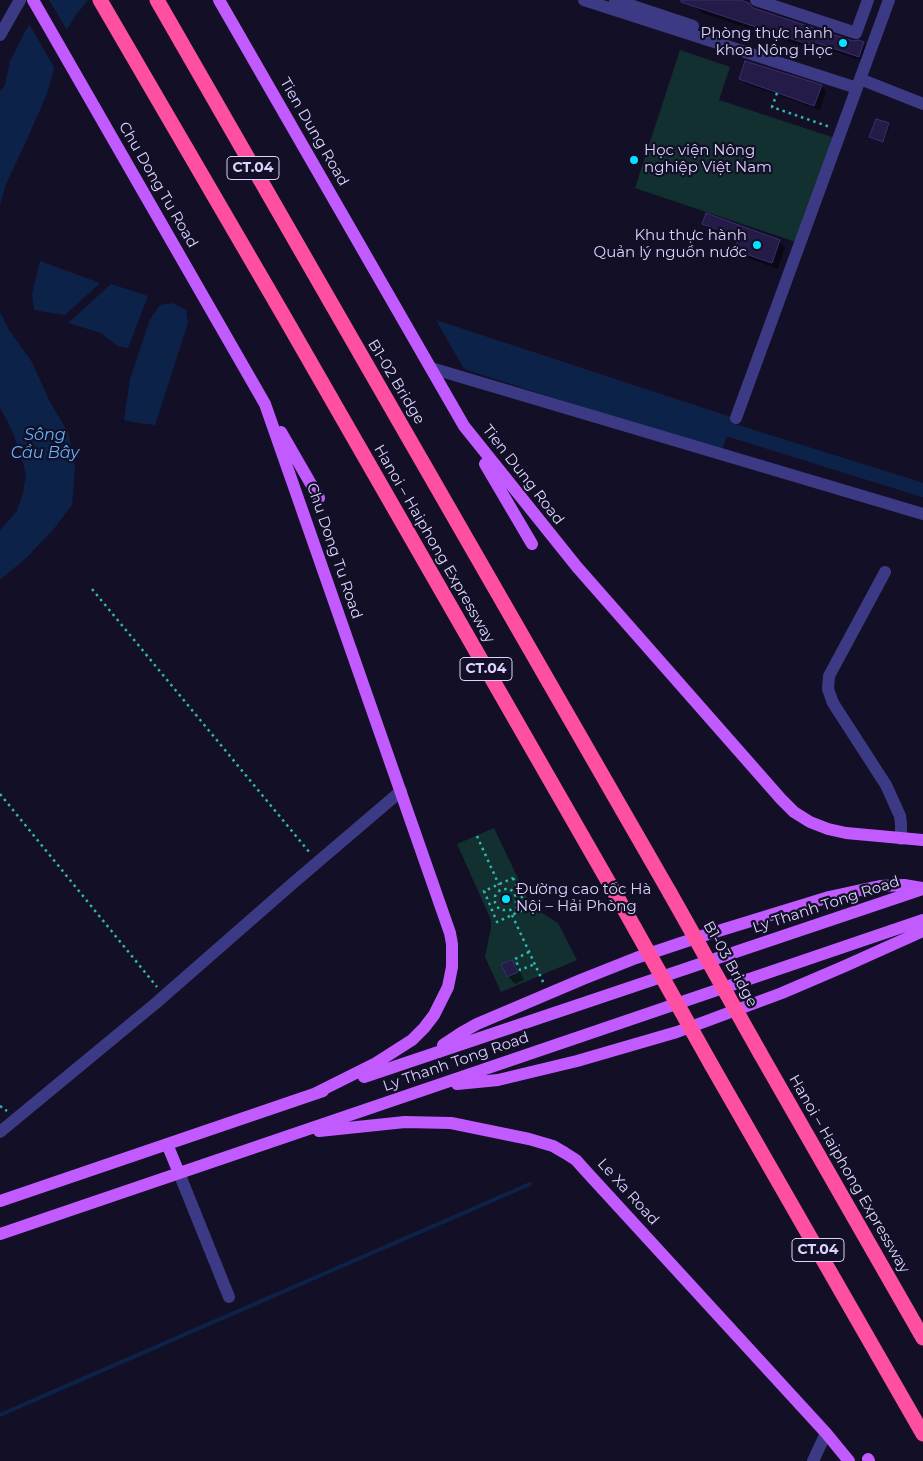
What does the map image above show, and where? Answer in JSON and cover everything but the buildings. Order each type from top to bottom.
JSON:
[{"type":"highway","name":"B1-02 Bridge","points":[[157,0],[414,447]]},
{"type":"highway","name":"Hanoi – Haiphong Expressway","points":[[101,2],[285,318],[923,1434]]},
{"type":"highway","name":"Hanoi – Haiphong Expressway","points":[[414,447],[670,892]]},
{"type":"highway","name":"B1-03 Bridge","points":[[670,892],[760,1053]]},
{"type":"highway","name":"Hanoi – Haiphong Expressway","points":[[760,1053],[923,1338]]},
{"type":"main road","name":"Tien Dung Road","points":[[219,0],[464,426],[576,567],[787,806],[810,822],[828,829],[846,833],[923,840]]},
{"type":"main road","name":"Chu Dong Tu Road","points":[[34,1],[265,404],[450,933],[452,961],[448,987],[434,1016],[424,1028],[412,1040],[376,1063],[316,1093]]},
{"type":"main road","points":[[265,404],[319,498]]},
{"type":"main road","points":[[464,426],[532,544]]},
{"type":"main road","points":[[434,1053],[461,1033],[478,1024],[636,958],[829,897],[880,886],[904,885],[923,889]]},
{"type":"main road","name":"Ly Thanh Tong Road","points":[[0,1201],[923,889]]},
{"type":"main road","name":"Ly Thanh Tong Road","points":[[0,1234],[923,920]]},
{"type":"main road","points":[[442,1084],[498,1080],[578,1061],[652,1040],[782,993],[923,931]]},
{"type":"main road","name":"Le Xa Road","points":[[294,1134],[406,1122],[451,1123],[530,1139],[553,1146],[565,1153],[576,1160],[589,1173],[826,1433],[849,1461]]},
{"type":"main road","points":[[168,1144],[179,1173]]},
{"type":"street","points":[[0,35],[20,0]]},
{"type":"street","points":[[584,0],[859,83]]},
{"type":"street","points":[[615,0],[923,104]]},
{"type":"street","points":[[756,0],[856,33],[868,0]]},
{"type":"street","points":[[736,418],[889,0]]},
{"type":"street","points":[[431,368],[923,514]]},
{"type":"street","points":[[886,572],[829,676],[828,690],[832,703],[886,785],[900,816],[902,839]]},
{"type":"street","points":[[0,1132],[165,996],[401,791]]},
{"type":"street","points":[[179,1173],[229,1297]]},
{"type":"street","points":[[813,1461],[826,1433]]},
{"type":"path","points":[[777,92],[772,107],[841,131]]},
{"type":"path","points":[[92,589],[317,862]]},
{"type":"path","points":[[0,794],[165,996]]},
{"type":"path","points":[[477,836],[499,885]]},
{"type":"path","points":[[514,878],[527,908],[497,922],[484,891],[499,885],[514,878]]},
{"type":"path","points":[[516,903],[515,894],[510,890],[500,890],[495,896],[495,903],[499,909],[503,910],[510,910],[525,903]]},
{"type":"path","points":[[512,915],[540,976]]},
{"type":"path","points":[[529,952],[515,959],[520,970],[535,964]]},
{"type":"green space","points":[[680,50],[730,67],[719,100],[838,139],[799,243],[635,188]]},
{"type":"green space","points":[[494,828],[531,906],[558,923],[577,960],[501,992],[485,957],[491,920],[457,844]]},
{"type":"water","points":[[45,0],[88,0],[55,48],[57,59],[46,96],[6,184],[0,205],[0,91],[5,85],[10,61],[26,30]]},
{"type":"water","points":[[40,261],[100,283],[65,315],[34,310],[32,294]]},
{"type":"water","points":[[111,284],[148,296],[128,348],[118,346],[101,333],[68,323]]},
{"type":"water","points":[[173,303],[186,310],[188,323],[155,425],[124,420],[130,379],[150,319],[160,305]]},
{"type":"water","name":"Sông Cầu Bây","points":[[0,312],[9,330],[32,362],[50,402],[69,434],[75,468],[72,505],[53,530],[26,558],[0,580],[0,530],[17,511],[26,475],[19,448],[0,408]]},
{"type":"water","points":[[436,320],[734,418],[721,452],[464,369]]},
{"type":"pier","points":[[42,0],[49,0],[68,32],[58,48],[60,60],[56,71],[28,22]]},
{"type":"waterway","points":[[711,424],[923,490]]},
{"type":"waterway","points":[[0,1415],[530,1184]]},
{"type":"place","name":"Phòng thực hành khoa Nông Học","points":[[843,43]]},
{"type":"place","name":"Học viện Nông nghiệp Việt Nam","points":[[634,160]]},
{"type":"place","name":"Khu thực hành Quản lý nguồn nước","points":[[757,245]]},
{"type":"place","name":"Đường cao tốc Hà Nội – Hải Phòng","points":[[506,899]]}]
